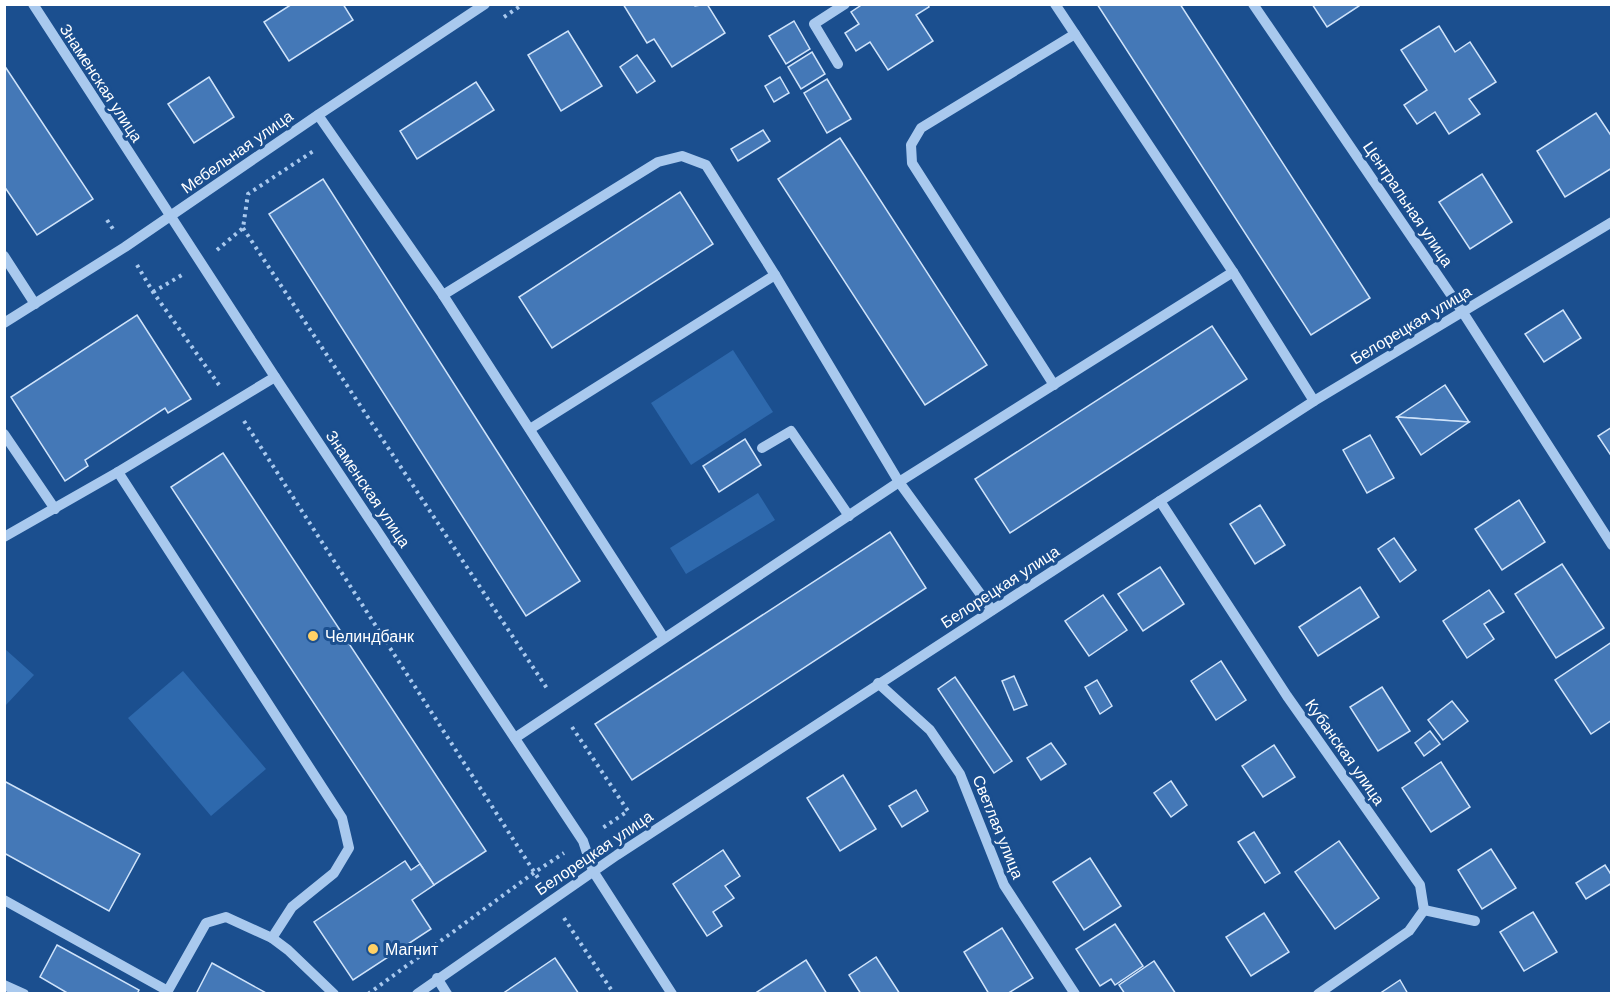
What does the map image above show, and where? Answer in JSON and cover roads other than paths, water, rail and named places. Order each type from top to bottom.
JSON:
[{"type":"street","name":"Знаменская улица","points":[[33,4],[275,377],[583,841],[593,871],[672,993]]},
{"type":"street","name":"Мебельная улица","points":[[4,323],[125,247],[485,4]]},
{"type":"street","points":[[838,64],[814,24],[845,4]]},
{"type":"street","points":[[1055,4],[1233,272],[1314,401]]},
{"type":"street","name":"Центральная улица","points":[[1253,4],[1462,311],[1611,545]]},
{"type":"street","points":[[1054,385],[912,163],[910,145],[921,129],[1075,34]]},
{"type":"street","points":[[318,115],[443,295],[663,639]]},
{"type":"street","points":[[443,295],[658,162],[682,156],[706,165],[899,482],[992,610]]},
{"type":"street","name":"Белорецкая улица","points":[[417,993],[593,871],[878,683],[1314,401],[1611,222]]},
{"type":"street","points":[[4,256],[35,304]]},
{"type":"street","points":[[515,738],[899,482],[1233,272]]},
{"type":"street","points":[[530,429],[775,275]]},
{"type":"street","points":[[4,537],[118,472],[275,377]]},
{"type":"street","points":[[762,448],[791,431],[849,516]]},
{"type":"street","points":[[4,434],[55,509]]},
{"type":"street","points":[[118,472],[342,818],[349,848],[334,873],[292,907],[272,938]]},
{"type":"street","name":"Кубанская улица","points":[[1160,501],[1287,696],[1420,885],[1424,910]]},
{"type":"street","name":"Светлая улица","points":[[878,683],[930,730],[960,774],[1004,885],[1075,993]]},
{"type":"street","points":[[4,900],[167,992],[206,923],[226,917],[272,938],[334,993]]},
{"type":"street","points":[[1318,993],[1409,931],[1424,910],[1475,921]]},
{"type":"street","points":[[437,978],[447,993]]},
{"type":"street","points":[[4,985],[24,993]]},
{"type":"place","name":"Челиндбанк","points":[[313,636]]},
{"type":"place","name":"Магнит","points":[[373,949]]}]
